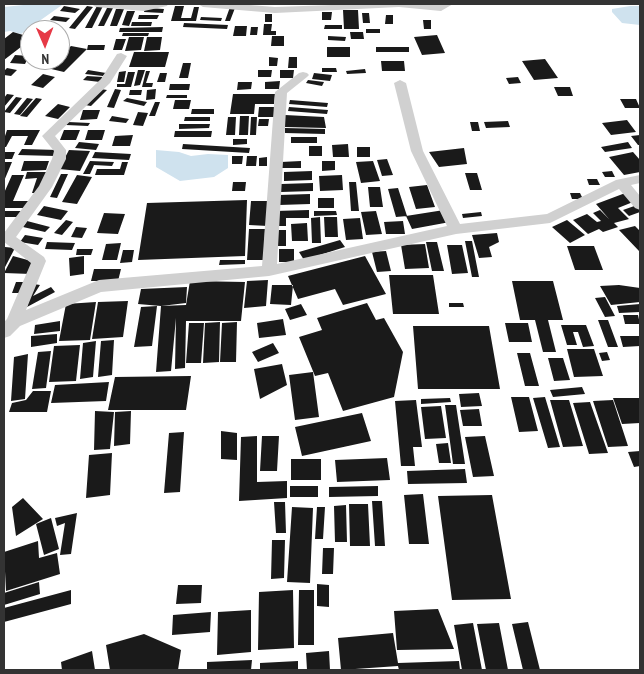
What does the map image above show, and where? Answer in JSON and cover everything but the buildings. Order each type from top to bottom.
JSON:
[{"type":"street","points":[[96,4],[144,8],[163,4]]},
{"type":"street","points":[[203,4],[275,10],[399,4],[441,8],[448,4]]},
{"type":"street","points":[[14,322],[39,261],[8,238],[45,187],[59,159],[60,150],[48,136],[106,81],[121,56]]},
{"type":"street","points":[[269,271],[281,92],[303,75]]},
{"type":"street","points":[[400,83],[417,151],[456,229]]},
{"type":"street","points":[[4,332],[14,322],[99,286],[269,271],[456,229],[550,218],[621,183],[640,179]]},
{"type":"street","points":[[621,183],[640,205]]},
{"type":"water","points":[[33,4],[62,5],[41,20],[20,20],[20,34],[10,31],[4,32],[4,7]]},
{"type":"water","points":[[640,6],[640,25],[622,23],[612,12],[612,9]]},
{"type":"water","points":[[156,150],[179,152],[191,156],[208,154],[228,155],[228,168],[214,177],[180,181],[156,167]]}]
